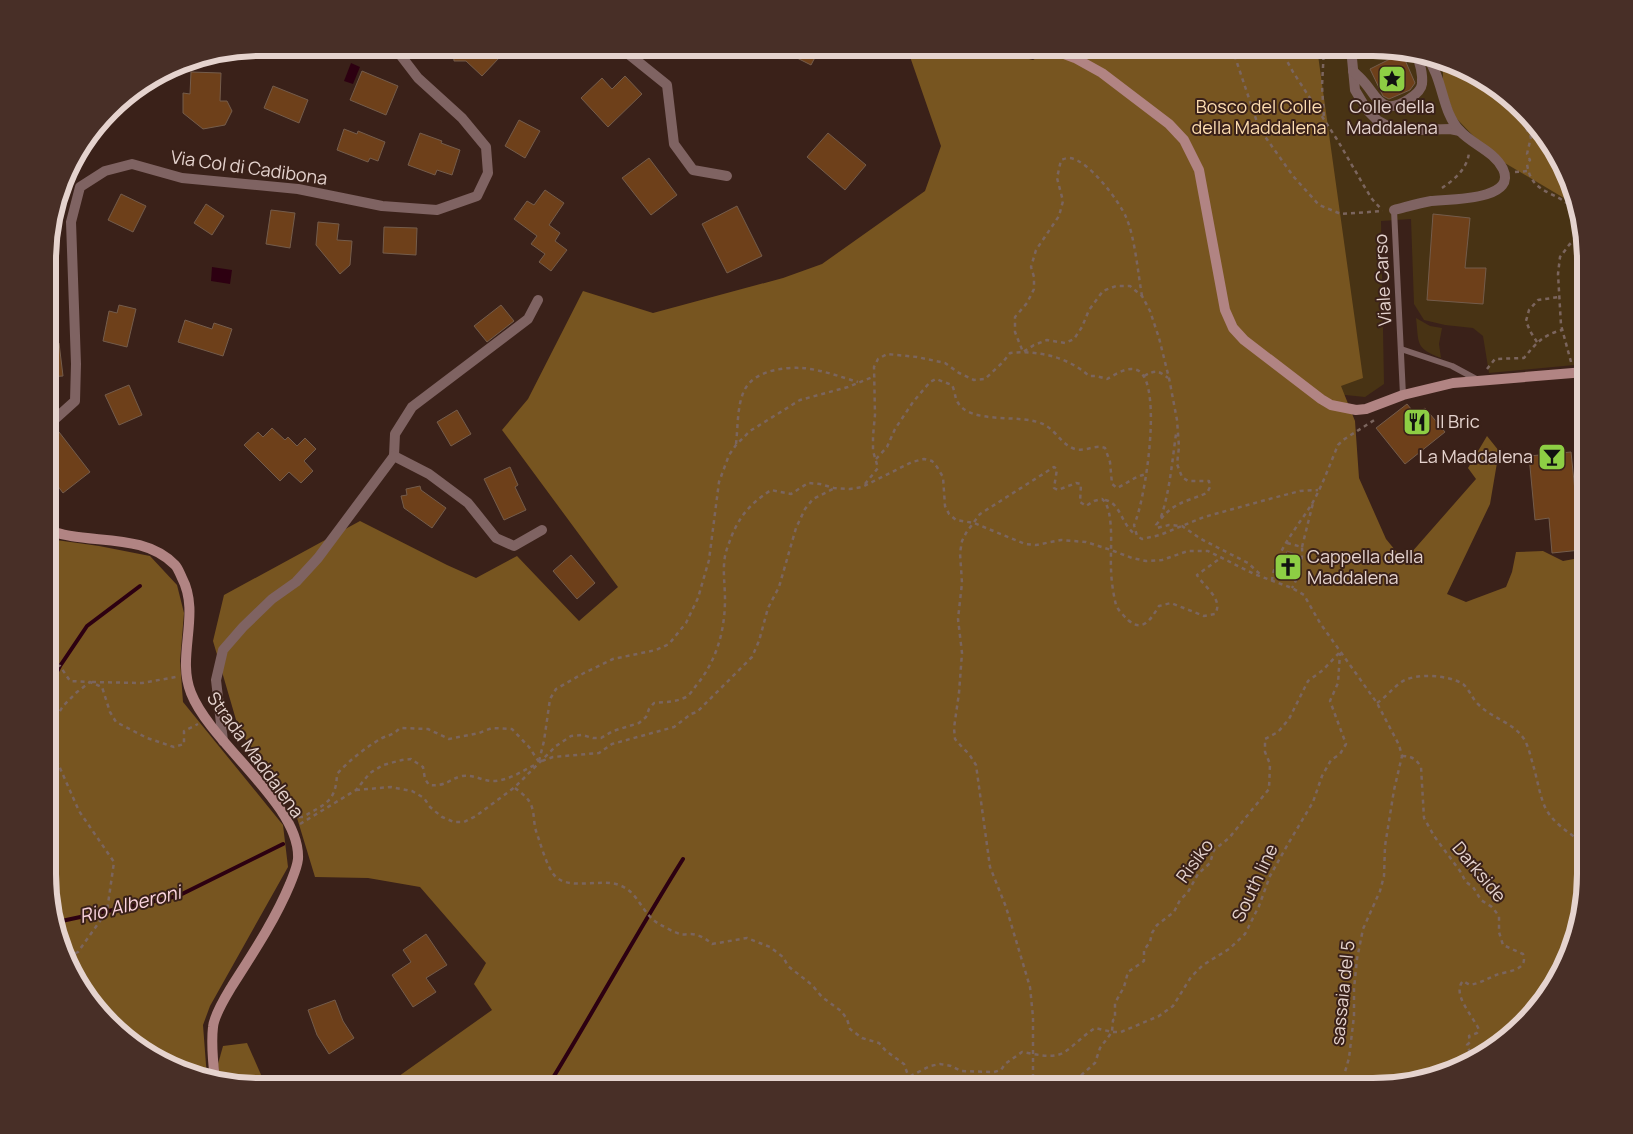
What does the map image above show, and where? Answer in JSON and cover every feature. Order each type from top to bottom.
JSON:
[{"type":"street","name":"Via Col di Cadibona","points":[[56,417],[75,401],[76,364],[71,222],[80,186],[105,171],[132,164],[182,178],[298,189],[382,206],[437,210],[477,196],[488,173],[486,147],[462,118],[418,78],[401,56]]},
{"type":"street","points":[[631,56],[667,85],[674,144],[693,170],[727,176]]},
{"type":"street","points":[[1070,56],[1102,73],[1169,124],[1184,140],[1199,170],[1225,310],[1233,328],[1244,340],[1321,399],[1346,410],[1366,409],[1403,394],[1453,383],[1574,372]]},
{"type":"street","points":[[1352,56],[1355,90],[1372,115],[1385,125],[1401,129],[1450,129],[1460,131]]},
{"type":"street","points":[[1353,71],[1381,103],[1394,106],[1411,98],[1420,88],[1422,84],[1418,61]]},
{"type":"street","points":[[1394,210],[1430,201],[1482,196],[1501,187],[1505,178],[1502,167],[1492,155],[1460,131],[1448,112],[1434,66]]},
{"type":"street","points":[[224,741],[216,680],[223,650],[243,627],[272,599],[296,582],[318,558],[394,456],[395,434],[412,407],[528,319],[538,300]]},
{"type":"street","points":[[394,456],[430,474],[468,503],[496,538],[514,546],[542,530]]},
{"type":"street","name":"Strada Maddalena","points":[[56,533],[131,542],[158,552],[176,566],[188,590],[190,614],[186,676],[190,692],[205,720],[282,812],[296,846],[298,858],[281,906],[226,997],[213,1025],[214,1072]]},
{"type":"lane","name":"Viale Carso","points":[[1394,210],[1403,394]]},
{"type":"lane","name":"Viale Carso","points":[[1401,349],[1452,366],[1478,380]]},
{"type":"path","points":[[1235,56],[1259,128],[1293,176],[1319,205],[1342,214],[1383,211],[1372,199],[1284,56]]},
{"type":"path","points":[[1324,56],[1322,86],[1324,120]]},
{"type":"path","points":[[1527,127],[1531,137],[1527,154],[1530,160],[1527,164],[1530,178],[1542,190],[1569,205]]},
{"type":"path","points":[[1439,190],[1457,177],[1464,169],[1469,157],[1469,138]]},
{"type":"path","points":[[1023,352],[1015,332],[1015,317],[1027,303],[1034,289],[1034,277],[1031,266],[1036,250],[1059,216],[1063,201],[1057,178],[1061,160],[1069,158],[1085,165],[1112,195],[1126,217],[1142,296],[1150,311],[1169,378],[1179,447],[1177,464],[1182,477],[1188,481],[1199,480],[1208,482],[1210,487],[1207,493],[1180,502],[1161,518],[1156,525],[1157,528],[1182,526],[1201,539],[1248,563],[1264,577]]},
{"type":"path","points":[[1574,372],[1562,330],[1558,274],[1560,257],[1575,238]]},
{"type":"path","points":[[1023,352],[1047,340],[1065,343],[1074,339],[1082,327],[1088,310],[1103,291],[1116,286],[1130,286],[1142,296]]},
{"type":"path","points":[[1537,342],[1526,321],[1529,310],[1538,300],[1559,297]]},
{"type":"path","points":[[1522,365],[1524,358],[1537,342],[1549,334],[1562,330]]},
{"type":"path","points":[[862,487],[878,468],[873,451],[876,415],[874,367],[878,359],[887,354],[917,357],[945,363],[959,373],[974,380],[985,379],[1010,353],[1038,352],[1072,363],[1089,376],[1107,379],[1129,368],[1138,370],[1144,376],[1151,414],[1147,474],[1134,525],[1137,536]]},
{"type":"path","points":[[1495,359],[1524,358]]},
{"type":"path","points":[[736,445],[740,403],[744,390],[753,380],[765,372],[803,368],[859,382]]},
{"type":"path","points":[[1144,376],[1154,370],[1160,371],[1169,378]]},
{"type":"path","points":[[539,762],[550,699],[556,689],[613,659],[656,650],[669,644],[686,623],[698,598],[709,560],[719,482],[729,455],[736,445],[750,432],[800,400],[848,387],[875,376]]},
{"type":"path","points":[[876,459],[887,447],[895,429],[913,402],[930,382],[936,379],[946,381],[952,385],[957,401],[964,409],[975,416],[1030,419],[1046,425],[1065,444],[1075,449],[1085,451],[1100,446],[1104,448],[1110,462],[1112,484],[1117,488],[1137,476],[1147,474]]},
{"type":"path","points":[[1292,588],[1296,582],[1303,558],[1302,547],[1314,500],[1338,445],[1384,414]]},
{"type":"path","points":[[1161,518],[1168,495],[1177,429]]},
{"type":"path","points":[[356,790],[391,787],[412,791],[424,798],[430,807],[442,817],[454,822],[464,822],[476,816],[515,787],[556,746],[571,736],[582,735],[601,738],[613,731],[639,723],[646,717],[654,703],[677,701],[687,697],[704,677],[723,632],[724,568],[727,547],[741,516],[755,501],[772,490],[791,494],[808,483],[834,488],[850,489],[862,487],[912,462],[924,459],[932,461],[943,477],[945,506],[949,514],[956,520],[974,523],[1025,544],[1036,545],[1061,540],[1086,542],[1146,561],[1162,560],[1188,551],[1208,551],[1237,566],[1292,588],[1304,595],[1320,623],[1377,703],[1396,738],[1402,756]]},
{"type":"path","points":[[1033,1078],[1033,1017],[1030,987],[1006,907],[990,867],[976,765],[956,739],[954,728],[962,654],[958,619],[962,584],[960,553],[966,533],[980,514],[1054,467],[1057,469],[1054,488],[1058,490],[1076,483],[1081,484],[1080,502],[1086,506],[1102,499],[1112,501],[1129,530],[1142,539],[1204,517],[1300,491],[1318,490]]},
{"type":"path","points":[[291,830],[356,790],[370,773],[383,765],[411,759],[423,767],[425,779],[429,785],[437,786],[460,777],[470,776],[494,781],[506,779],[553,757],[599,752],[612,744],[674,727],[691,714],[697,712],[752,657],[759,641],[768,608],[779,587],[796,528],[805,509],[813,499],[834,488]]},
{"type":"path","points":[[1102,499],[1107,505],[1109,515],[1110,567],[1116,606],[1133,624],[1142,626],[1148,623],[1159,606],[1170,603],[1204,616],[1215,614],[1218,608],[1215,599],[1210,589],[1197,576],[1222,557]]},
{"type":"path","points":[[1272,581],[1282,549],[1314,500]]},
{"type":"path","points":[[1286,542],[1302,547]]},
{"type":"path","name":"South line","points":[[905,1078],[930,1066],[940,1064],[951,1066],[961,1071],[994,1072],[1001,1070],[1005,1064],[1022,1052],[1049,1056],[1065,1052],[1095,1028],[1121,1032],[1159,1016],[1174,1006],[1191,977],[1203,965],[1229,949],[1245,934],[1259,906],[1270,876],[1313,802],[1322,776],[1331,760],[1340,754],[1346,744],[1330,701],[1338,683],[1340,652]]},
{"type":"path","name":"Risiko","points":[[1078,1078],[1095,1063],[1100,1048],[1112,1032],[1113,1020],[1115,1020],[1115,1003],[1124,987],[1128,972],[1144,962],[1144,950],[1150,942],[1152,933],[1157,925],[1174,912],[1198,874],[1210,863],[1214,850],[1229,838],[1269,789],[1270,764],[1265,752],[1265,739],[1278,732],[1289,719],[1308,681],[1323,670],[1340,652]]},
{"type":"path","points":[[56,665],[60,666],[70,681],[142,683],[186,676]]},
{"type":"path","points":[[1377,703],[1402,682],[1412,677],[1425,676],[1452,680],[1462,684],[1470,692],[1478,705],[1512,726],[1525,740],[1543,803],[1552,817],[1565,831],[1577,839]]},
{"type":"path","points":[[90,682],[102,687],[110,712],[116,722],[147,738],[174,747],[184,744],[184,731],[205,720]]},
{"type":"path","points":[[56,717],[63,706],[76,692],[90,682]]},
{"type":"path","points":[[296,815],[303,817],[331,800],[337,774],[352,758],[380,739],[392,736],[400,728],[428,729],[449,739],[479,733],[492,728],[512,729],[529,747],[539,762]]},
{"type":"path","name":"Darkside","points":[[1402,756],[1410,756],[1417,760],[1420,767],[1424,818],[1434,836],[1466,882],[1474,886],[1481,900],[1492,907],[1499,916],[1498,932],[1503,945],[1524,954],[1524,964],[1516,970],[1498,974],[1482,982],[1470,985],[1461,982],[1459,986],[1462,1000],[1479,1030],[1470,1036],[1470,1042],[1467,1045],[1470,1053]]},
{"type":"path","name":"sassaia del 5","points":[[1343,1078],[1349,1058],[1354,1016],[1357,959],[1363,929],[1380,891],[1384,876],[1385,846],[1394,790],[1402,756]]},
{"type":"path","points":[[56,759],[78,811],[114,862],[107,911],[78,952],[73,954]]},
{"type":"path","points":[[515,787],[529,802],[548,866],[556,877],[564,882],[607,882],[629,890],[637,897],[648,916],[681,934],[702,936],[712,944],[747,938],[770,947],[783,956],[788,966],[812,985],[822,997],[841,1011],[848,1019],[850,1029],[862,1038],[879,1043],[886,1051],[904,1064],[910,1078]]},
{"type":"green space","name":"Bosco del Colle della Maddalena","points":[[910,56],[1017,56],[1033,60],[1040,56],[1318,56],[1363,378],[1341,386],[1355,421],[1359,478],[1386,539],[1404,561],[1476,479],[1468,468],[1487,436],[1499,451],[1490,504],[1447,594],[1466,602],[1506,587],[1512,572],[1516,552],[1543,551],[1563,561],[1577,558],[1577,873],[1575,900],[1570,926],[1556,964],[1549,976],[1535,998],[1497,1036],[1463,1057],[1451,1062],[1425,1071],[1399,1076],[1372,1078],[396,1078],[492,1010],[474,984],[486,963],[420,887],[368,878],[315,877],[294,808],[239,730],[213,641],[224,595],[360,521],[476,578],[517,556],[579,621],[618,587],[502,430],[528,399],[583,291],[653,313],[783,278],[822,264],[925,191],[941,146]]},
{"type":"green space","name":"Bosco del Colle della Maddalena","points":[[1090,56],[1372,56],[1412,60],[1451,72],[1482,88],[1548,157],[1566,195],[1575,234],[1577,261],[1577,365],[1489,373],[1483,336],[1473,328],[1445,325],[1424,320],[1414,304],[1411,219],[1381,221],[1384,384],[1365,397],[1336,394]]},
{"type":"green space","points":[[1443,69],[1475,84],[1497,98],[1517,116],[1535,136],[1549,158],[1556,170],[1568,200],[1493,156],[1455,117],[1443,84]]},
{"type":"green space","points":[[1416,318],[1430,326],[1442,328],[1439,344],[1441,358],[1422,348],[1418,339]]},
{"type":"green space","points":[[56,540],[150,556],[177,585],[184,613],[180,661],[183,702],[283,825],[288,867],[210,1006],[203,1025],[206,1071],[170,1057],[136,1036],[98,998],[77,964],[63,926],[58,900],[56,873]]},
{"type":"green space","points":[[247,1043],[262,1078],[219,1074],[218,1064],[223,1046]]},
{"type":"shaded area","points":[[351,63],[360,67],[353,84],[344,81]]},
{"type":"shaded area","points":[[212,267],[232,270],[230,284],[211,281]]},
{"type":"building","points":[[454,56],[497,56],[499,58],[482,76],[466,61],[454,61]]},
{"type":"building","points":[[793,56],[816,56],[811,65]]},
{"type":"building","points":[[1393,58],[1405,59],[1415,83],[1410,90],[1389,99],[1383,96],[1370,69]]},
{"type":"building","points":[[362,71],[398,86],[386,115],[350,100]]},
{"type":"building","points":[[191,72],[221,73],[220,101],[227,101],[232,111],[225,125],[203,129],[183,113],[183,93],[190,94]]},
{"type":"building","points":[[625,76],[642,94],[608,127],[581,98],[602,78],[612,89]]},
{"type":"building","points":[[273,86],[308,100],[299,123],[264,108]]},
{"type":"building","points":[[519,120],[540,131],[525,158],[505,146]]},
{"type":"building","points":[[344,129],[357,134],[358,131],[385,142],[378,161],[370,158],[368,162],[337,150]]},
{"type":"building","points":[[420,133],[460,150],[452,175],[437,170],[435,175],[408,165]]},
{"type":"building","points":[[828,133],[866,165],[845,190],[807,157]]},
{"type":"building","points":[[649,158],[677,195],[651,215],[622,178]]},
{"type":"building","points":[[545,190],[564,203],[549,225],[560,233],[555,241],[567,250],[551,271],[539,262],[545,254],[531,244],[537,236],[514,219],[527,201],[534,205]]},
{"type":"building","points":[[121,194],[146,206],[133,232],[108,220]]},
{"type":"building","points":[[206,204],[224,216],[212,235],[194,223]]},
{"type":"building","points":[[737,206],[762,256],[727,273],[702,224]]},
{"type":"building","points":[[271,210],[295,213],[290,248],[266,244]]},
{"type":"building","points":[[1433,214],[1470,218],[1465,268],[1486,268],[1483,304],[1427,300]]},
{"type":"building","points":[[318,222],[339,224],[337,240],[352,241],[350,265],[340,274],[316,245]]},
{"type":"building","points":[[384,227],[417,228],[416,255],[383,253]]},
{"type":"building","points":[[119,305],[136,309],[127,347],[103,341],[109,311],[117,313]]},
{"type":"building","points":[[501,305],[514,321],[487,342],[474,326]]},
{"type":"building","points":[[185,320],[212,329],[214,323],[232,329],[223,356],[178,342]]},
{"type":"building","points":[[56,343],[59,343],[63,376],[56,376]]},
{"type":"building","points":[[129,385],[142,415],[119,425],[105,395]]},
{"type":"building","points":[[1407,404],[1416,415],[1425,408],[1445,432],[1405,464],[1376,428]]},
{"type":"building","points":[[457,410],[471,434],[451,446],[437,422]]},
{"type":"building","points":[[272,428],[285,440],[288,437],[297,446],[305,438],[316,449],[304,461],[313,471],[301,483],[289,472],[280,481],[244,445],[258,432],[263,437]]},
{"type":"building","points":[[59,432],[90,472],[63,493],[56,484],[58,478],[56,476],[56,434]]},
{"type":"building","points":[[1571,452],[1577,511],[1577,550],[1552,553],[1549,518],[1535,520],[1529,456]]},
{"type":"building","points":[[510,467],[518,485],[515,487],[526,510],[504,520],[484,479]]},
{"type":"building","points":[[420,486],[421,490],[446,508],[432,528],[404,508],[401,496],[407,495],[406,489]]},
{"type":"building","name":"Cappella della Maddalena","points":[[1287,551],[1298,555],[1290,580],[1279,576]]},
{"type":"building","points":[[571,555],[595,583],[577,599],[553,571]]},
{"type":"building","points":[[426,934],[447,965],[426,978],[436,992],[413,1007],[392,975],[411,962],[403,950]]},
{"type":"building","points":[[335,1000],[343,1021],[354,1038],[329,1054],[317,1035],[308,1010]]},
{"type":"waterway","points":[[56,673],[87,626],[140,586]]},
{"type":"waterway","name":"Rio Alberoni","points":[[62,921],[178,896],[283,844]]},
{"type":"waterway","points":[[553,1078],[683,859]]},
{"type":"place","name":"Colle della Maddalena","points":[[1392,79]]},
{"type":"place","name":"Il Bric","points":[[1417,422]]},
{"type":"place","name":"La Maddalena","points":[[1552,457]]},
{"type":"place","name":"Cappella della Maddalena","points":[[1288,567]]}]
